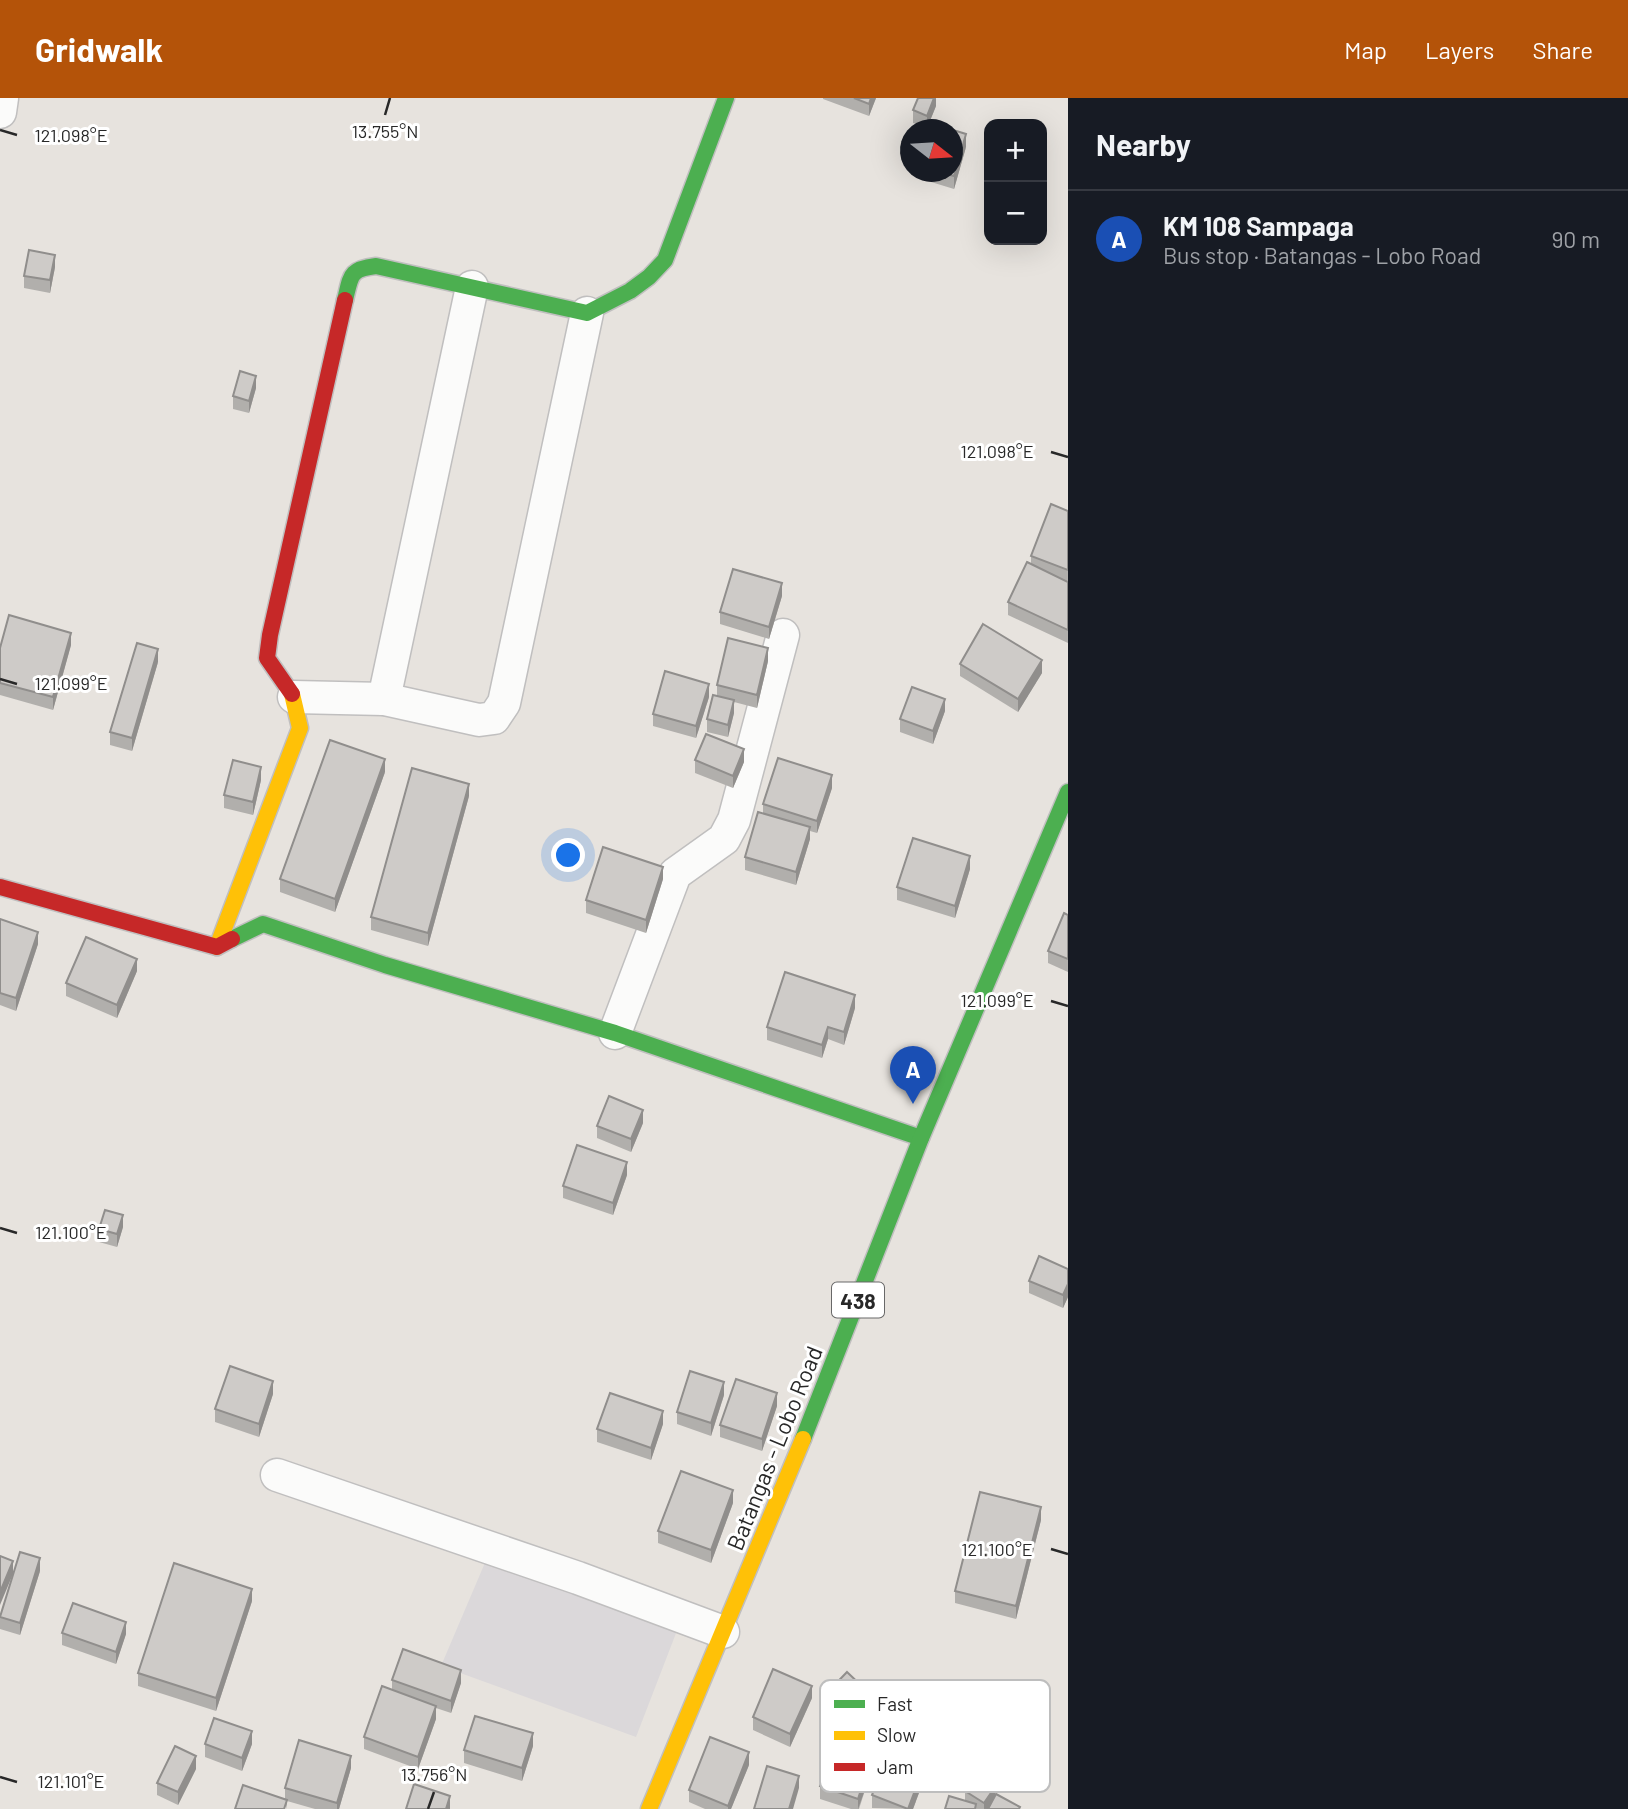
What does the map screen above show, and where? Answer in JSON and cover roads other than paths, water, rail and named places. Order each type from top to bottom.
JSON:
[{"type":"street","points":[[0,112],[2,98]]},
{"type":"street","points":[[217,947],[300,728],[294,697],[267,658],[351,275],[360,268],[376,266],[587,313],[654,275],[665,260],[726,98]]},
{"type":"street","points":[[384,699],[472,287]]},
{"type":"street","points":[[294,697],[384,699],[479,720],[494,718],[505,703],[587,313]]},
{"type":"street","points":[[615,1033],[675,874],[724,839],[734,820],[783,635]]},
{"type":"street","name":"Batangas - Lobo Road","points":[[649,1809],[789,1476],[921,1138],[1068,792]]},
{"type":"street","points":[[0,887],[217,947],[263,924],[385,965],[615,1033],[921,1138]]},
{"type":"street","points":[[277,1475],[578,1578],[723,1632]]},
{"type":"place","name":"KM 108 Sampaga","points":[[913,1104]]}]
